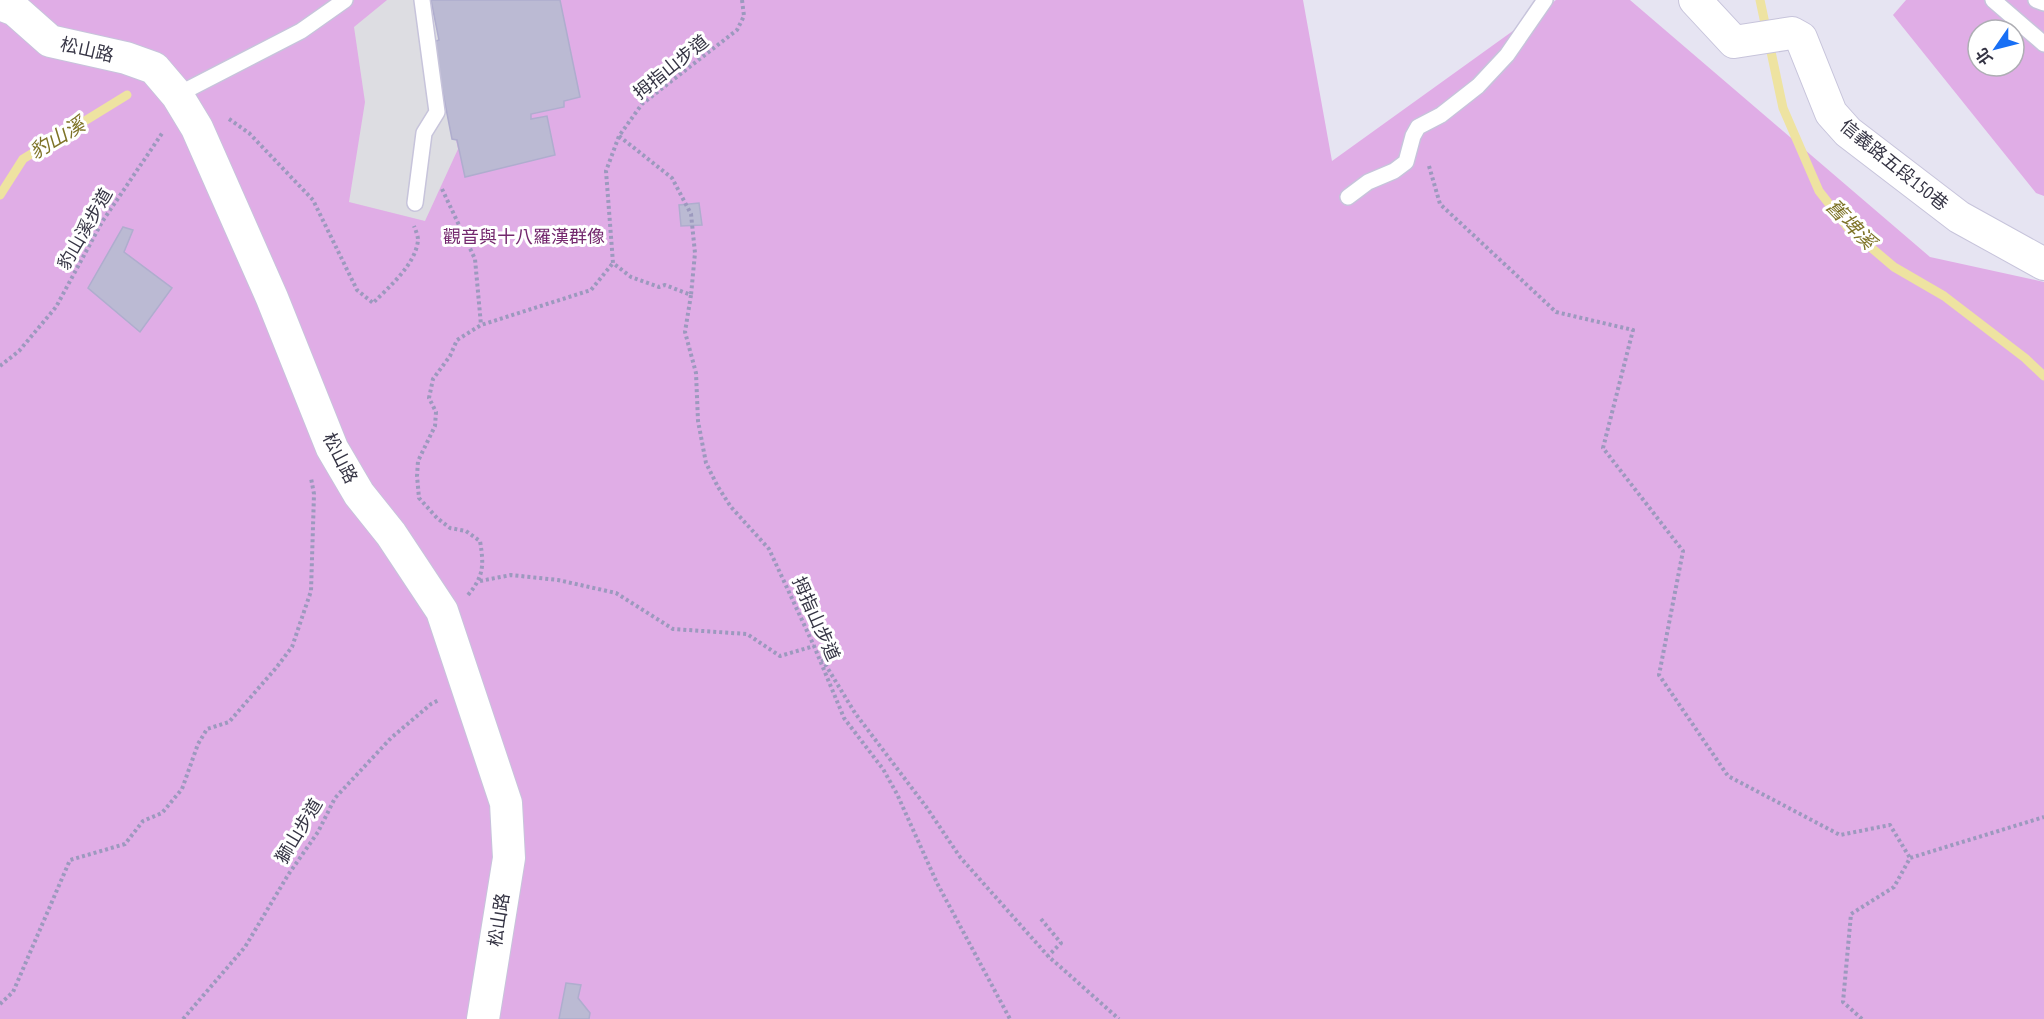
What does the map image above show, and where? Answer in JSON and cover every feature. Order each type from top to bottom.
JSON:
[{"type":"street","name":"信義路五段150巷","points":[[1695,0],[1734,42],[1792,33],[1801,38],[1830,113],[1848,132],[1959,217],[2044,264]]},
{"type":"street","name":"松山路","points":[[0,4],[15,10],[50,41],[126,58],[154,68],[177,95],[197,128],[272,298],[332,448],[359,494],[391,534],[442,611],[506,803],[509,858],[483,1019]]},
{"type":"lane","points":[[177,95],[301,31],[345,0]]},
{"type":"lane","points":[[413,210],[424,133],[437,112],[422,0]]},
{"type":"lane","points":[[1348,197],[1368,182],[1394,171],[1406,162],[1413,136],[1418,127],[1440,115],[1478,86],[1507,55],[1545,0]]},
{"type":"lane","points":[[1993,0],[2044,44]]},
{"type":"lane","points":[[2036,0],[2044,3]]},
{"type":"path","name":"拇指山步道","points":[[614,263],[606,171],[619,136],[642,104],[737,30],[744,15],[742,0]]},
{"type":"path","name":"豹山溪步道","points":[[0,366],[20,351],[56,307],[102,222],[164,130],[177,95]]},
{"type":"path","points":[[220,114],[249,133],[313,200],[357,290],[373,303],[398,278],[414,255],[419,239],[413,210]]},
{"type":"path","points":[[1418,127],[1440,204],[1556,312],[1633,330],[1603,448],[1683,551],[1659,675],[1728,776],[1840,835],[1890,825],[1910,858]]},
{"type":"path","name":"拇指山步道","points":[[619,136],[672,178],[691,214],[694,253],[685,332],[696,373],[698,421],[706,463],[731,507],[770,549],[844,718],[883,769],[897,794],[938,883],[1010,1019]]},
{"type":"path","points":[[440,185],[475,259],[481,325]]},
{"type":"path","points":[[442,611],[466,598],[480,581],[483,560],[480,541],[466,531],[450,528],[437,518],[419,498],[418,461],[435,426],[436,412],[429,398],[433,379],[450,356],[456,340],[481,325],[591,290],[614,263],[631,277],[660,286],[665,285],[691,295]]},
{"type":"path","points":[[0,1004],[13,992],[70,860],[125,844],[143,821],[162,813],[182,789],[198,744],[207,729],[229,722],[292,647],[311,591],[314,494],[311,478],[332,448]]},
{"type":"path","points":[[480,581],[511,575],[558,580],[616,593],[673,629],[747,634],[780,656],[814,646],[855,713],[927,808],[960,857],[1048,956],[1119,1019]]},
{"type":"path","name":"獅山步道","points":[[183,1019],[244,947],[288,875],[318,832],[335,798],[391,738],[431,705],[467,687]]},
{"type":"path","points":[[1862,1019],[1843,1002],[1851,914],[1894,887],[1910,858],[2044,818]]},
{"type":"path","points":[[1041,919],[1061,943],[1048,956]]},
{"type":"green space","name":"觀音與十八羅漢群像","points":[[0,0],[1303,0],[1332,161],[1556,0],[1630,0],[1930,257],[2044,282],[2044,1019],[0,1019]]},
{"type":"green space","points":[[1906,0],[2044,0],[2044,196],[2036,193],[1893,15]]},
{"type":"shaded area","points":[[387,0],[431,0],[439,40],[434,42],[458,149],[425,221],[349,202],[365,102],[354,27]]},
{"type":"building","points":[[431,0],[560,0],[580,97],[564,101],[564,107],[531,114],[531,119],[547,116],[555,155],[465,177],[457,140],[452,139],[433,42],[439,40]]},
{"type":"building","points":[[699,203],[702,225],[681,226],[679,205]]},
{"type":"building","points":[[123,227],[133,230],[124,252],[172,288],[140,332],[88,288]]},
{"type":"building","points":[[566,983],[581,985],[578,998],[590,1013],[589,1019],[559,1019]]},
{"type":"waterway","name":"舊埤溪","points":[[1760,0],[1783,108],[1819,191],[1848,228],[1894,267],[1944,296],[2025,358],[2044,376]]},
{"type":"waterway","name":"豹山溪","points":[[0,195],[23,159],[127,95]]}]
